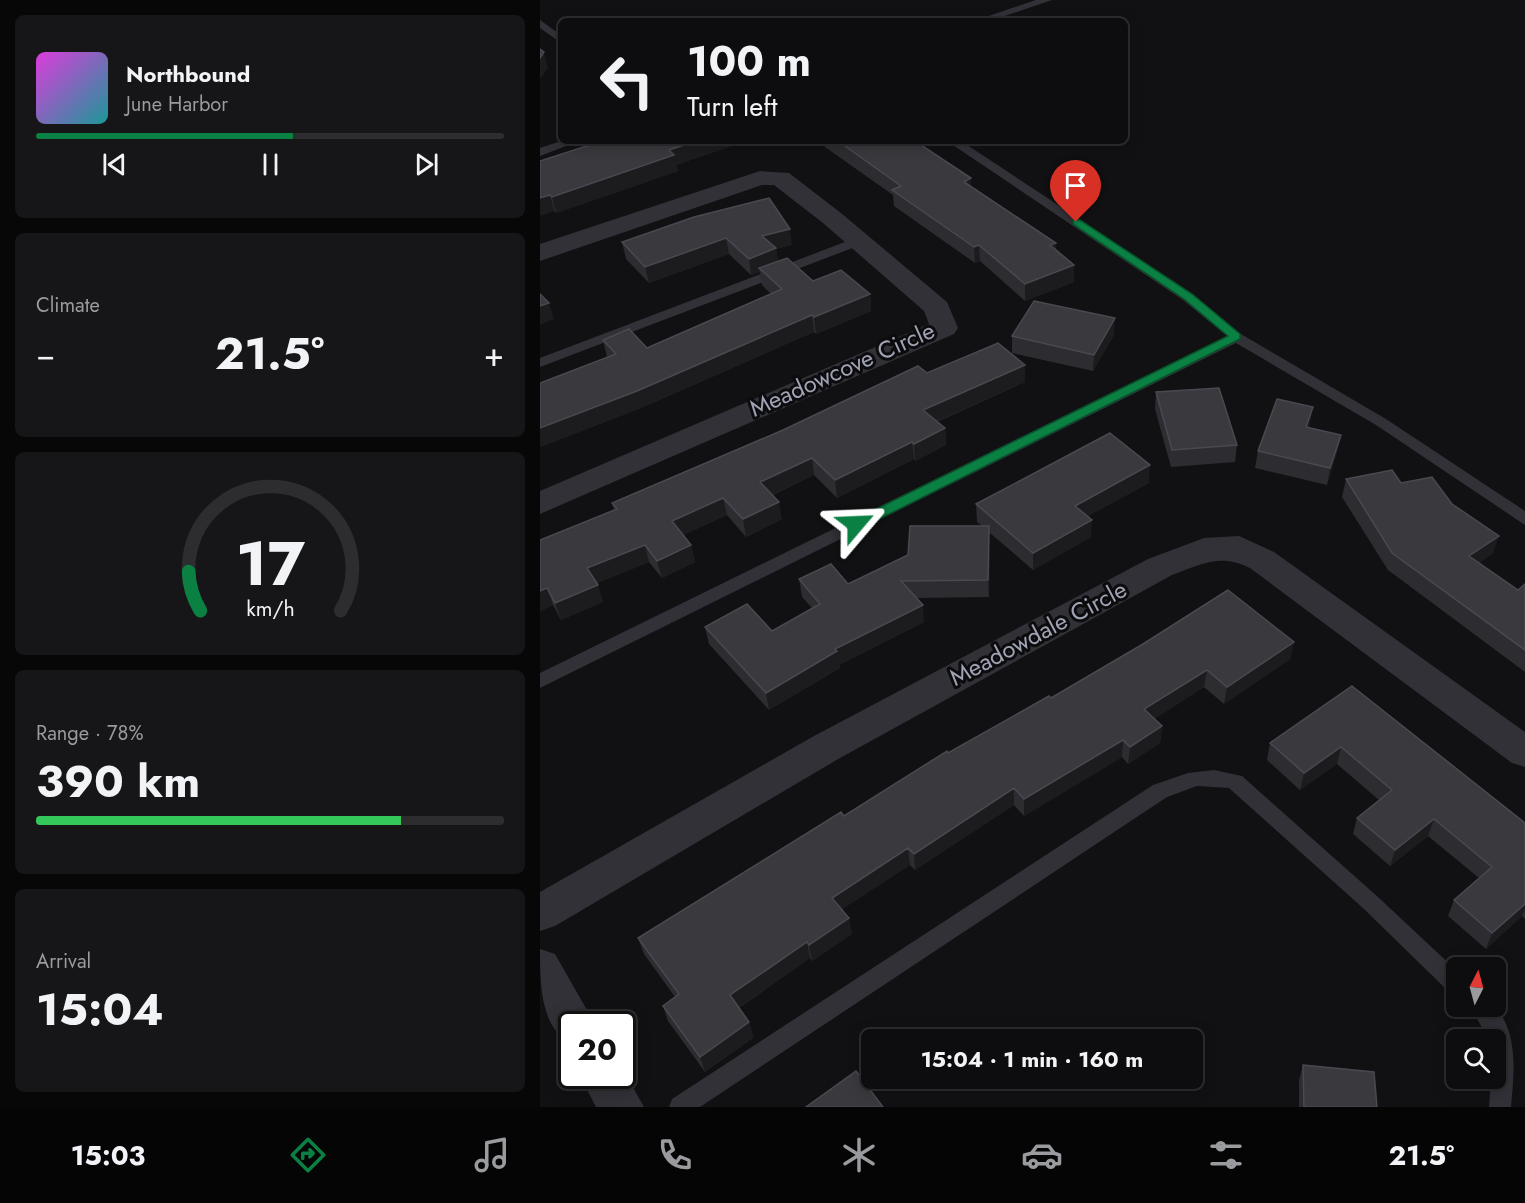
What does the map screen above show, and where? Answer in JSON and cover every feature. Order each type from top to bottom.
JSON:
[{"type":"street","name":"Meadowcove Circle","points":[[540,253],[760,178],[780,178],[937,308],[944,328],[540,503]]},
{"type":"street","name":"Meadowdale Circle","points":[[540,913],[838,741],[1160,567],[1204,550],[1239,548],[1262,560],[1525,752]]},
{"type":"street","points":[[540,968],[565,1011]]},
{"type":"street","points":[[611,1089],[621,1107]]},
{"type":"lane","points":[[989,18],[1047,0]]},
{"type":"lane","points":[[540,23],[558,38]]},
{"type":"lane","points":[[540,152],[564,144]]},
{"type":"lane","points":[[958,144],[1188,297],[1236,337],[1381,422],[1525,519]]},
{"type":"lane","points":[[540,363],[858,242]]},
{"type":"lane","points":[[540,681],[1236,337]]},
{"type":"lane","points":[[680,1107],[1160,791],[1192,779],[1214,776],[1234,782],[1371,903],[1446,974]]},
{"type":"lane","points":[[1490,1017],[1496,1024],[1504,1051],[1500,1107]]},
{"type":"building","points":[[593,144],[687,144],[669,150],[674,155],[552,197],[550,195],[540,198],[540,161]]},
{"type":"building","points":[[842,144],[920,144],[971,178],[964,182],[1056,243],[1050,245],[1074,265],[1025,284],[979,245],[974,247],[892,190],[901,186]]},
{"type":"building","points":[[769,198],[790,229],[762,236],[776,248],[749,259],[726,238],[645,267],[622,242],[694,217]]},
{"type":"building","points":[[787,258],[813,281],[841,270],[870,294],[814,317],[812,315],[637,391],[540,428],[540,383],[616,354],[603,340],[629,329],[647,348],[782,289],[759,268]]},
{"type":"building","points":[[540,294],[549,303],[540,306]]},
{"type":"building","points":[[1034,301],[1115,318],[1094,355],[1012,336]]},
{"type":"building","points":[[998,343],[1025,365],[923,410],[945,428],[835,480],[812,458],[760,482],[779,502],[743,519],[723,498],[672,521],[691,545],[657,561],[645,545],[587,568],[598,585],[555,603],[547,588],[540,591],[540,540],[617,509],[612,503],[783,430],[918,366],[927,373]]},
{"type":"building","points":[[1219,388],[1237,445],[1172,450],[1156,392]]},
{"type":"building","points":[[1277,399],[1313,407],[1306,427],[1341,435],[1330,468],[1258,451]]},
{"type":"building","points":[[1110,433],[1150,465],[1075,506],[1092,520],[1033,553],[976,504]]},
{"type":"building","points":[[1392,470],[1401,483],[1432,477],[1452,504],[1499,536],[1469,556],[1518,590],[1525,584],[1525,650],[1392,553],[1346,479]]},
{"type":"building","points":[[910,526],[989,526],[988,580],[901,581],[923,605],[835,649],[837,651],[766,693],[705,627],[747,604],[772,631],[820,604],[799,579],[831,564],[848,584],[908,555]]},
{"type":"building","points":[[1228,590],[1294,642],[1227,687],[1207,670],[1144,709],[1162,726],[1130,747],[1123,740],[1024,799],[1014,788],[914,854],[908,848],[832,898],[849,918],[809,945],[807,942],[730,995],[749,1022],[700,1057],[663,1006],[679,994],[638,938],[841,812],[844,816],[947,751],[948,753],[1049,696],[1051,698],[1143,644]]},
{"type":"building","points":[[1352,686],[1525,823],[1525,904],[1492,933],[1454,900],[1492,867],[1434,819],[1395,850],[1357,818],[1392,790],[1341,747],[1304,773],[1270,743]]},
{"type":"building","points":[[1303,1065],[1374,1072],[1377,1107],[1304,1107]]},
{"type":"building","points":[[856,1071],[861,1078],[861,1089],[870,1089],[883,1107],[806,1107]]},
{"type":"route","points":[[856,524],[1236,337],[1188,297],[1076,222]]}]
